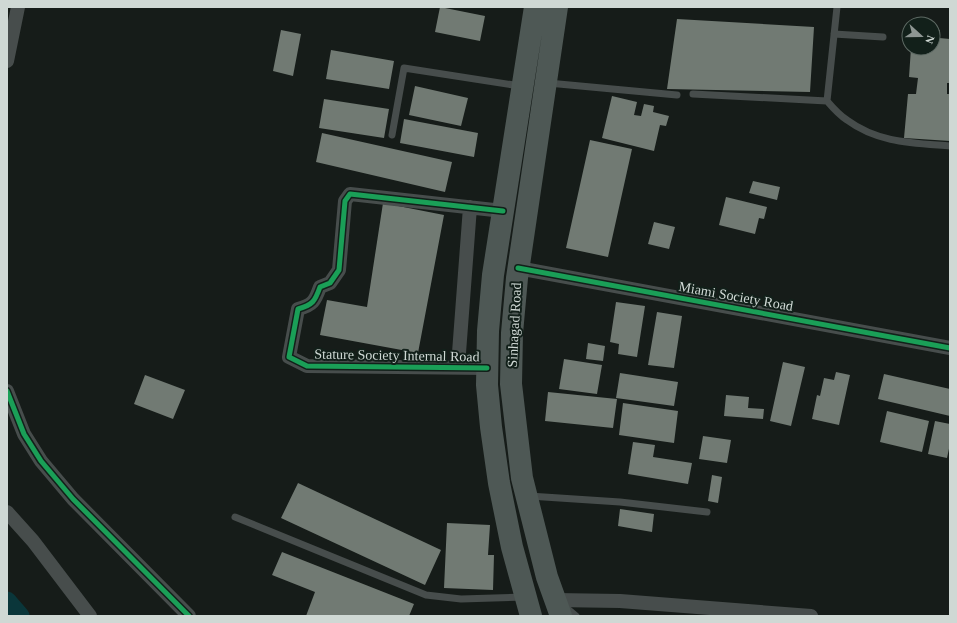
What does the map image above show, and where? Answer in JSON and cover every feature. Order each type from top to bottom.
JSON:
[{"type":"main road","name":"Sinhagad Road","points":[[526,607],[499,483],[491,427],[487,386],[487,368],[488,331],[493,275],[535,7]]},
{"type":"main road","name":"Sinhagad Road","points":[[557,7],[518,268],[512,333],[511,384],[521,470],[547,577],[558,608]]},
{"type":"street","points":[[7,61],[18,7]]},
{"type":"street","name":"Stature Society Internal Road","points":[[487,368],[458,366],[307,366],[288,357],[298,309],[308,306],[316,298],[320,287],[330,283],[339,270],[344,201],[350,194],[470,206],[503,211]]},
{"type":"street","points":[[458,366],[470,206]]},
{"type":"street","name":"Miami Society Road","points":[[518,268],[950,348]]},
{"type":"street","points":[[7,391],[24,434],[41,461],[73,499],[190,616]]},
{"type":"street","points":[[7,512],[33,541],[90,616]]},
{"type":"street","points":[[558,608],[620,601],[811,616]]},
{"type":"lane","points":[[827,101],[837,7]]},
{"type":"lane","points":[[834,34],[883,37]]},
{"type":"lane","points":[[392,135],[404,68],[522,86]]},
{"type":"lane","points":[[546,83],[677,95]]},
{"type":"lane","points":[[693,94],[827,101],[847,120],[866,132],[898,142],[950,146]]},
{"type":"lane","points":[[527,496],[620,502],[707,512]]},
{"type":"lane","points":[[235,517],[426,595],[526,607]]},
{"type":"lane","points":[[558,608],[576,616]]},
{"type":"building","points":[[440,7],[485,16],[480,41],[435,32]]},
{"type":"building","points":[[677,19],[814,27],[810,92],[667,89]]},
{"type":"building","points":[[281,30],[301,34],[293,76],[273,71]]},
{"type":"building","points":[[941,38],[950,39],[950,83],[947,83],[947,94],[950,94],[950,141],[904,138],[908,94],[916,94],[918,78],[909,77],[910,56],[941,56]]},
{"type":"building","points":[[331,50],[394,61],[389,89],[326,79]]},
{"type":"building","points":[[415,86],[468,98],[461,126],[409,115]]},
{"type":"building","points":[[612,96],[637,102],[634,115],[641,116],[644,104],[654,106],[653,112],[669,116],[666,126],[660,125],[654,151],[602,138]]},
{"type":"building","points":[[324,99],[389,109],[384,138],[319,128]]},
{"type":"building","points":[[404,119],[478,133],[474,157],[400,143]]},
{"type":"building","points":[[322,133],[452,162],[445,192],[316,162]]},
{"type":"building","points":[[590,140],[632,149],[608,257],[566,248]]},
{"type":"building","points":[[753,181],[780,187],[777,200],[749,193]]},
{"type":"building","points":[[726,197],[767,207],[764,219],[759,218],[755,234],[719,225]]},
{"type":"building","points":[[383,203],[444,215],[418,353],[320,335],[327,300],[367,307]]},
{"type":"building","points":[[654,222],[675,227],[669,249],[648,244]]},
{"type":"building","points":[[616,302],[645,306],[637,357],[618,354],[619,344],[610,342]]},
{"type":"building","points":[[657,312],[682,316],[674,368],[648,365]]},
{"type":"building","points":[[588,343],[605,346],[603,361],[586,359]]},
{"type":"building","points":[[564,359],[602,365],[597,394],[559,389]]},
{"type":"building","points":[[783,362],[805,367],[791,426],[770,421]]},
{"type":"building","points":[[836,372],[850,375],[839,425],[812,419],[817,395],[820,396],[824,378],[834,380]]},
{"type":"building","points":[[620,373],[678,382],[674,406],[616,398]]},
{"type":"building","points":[[884,374],[950,389],[950,416],[878,399]]},
{"type":"building","points":[[145,375],[185,390],[173,419],[134,404]]},
{"type":"building","points":[[548,392],[617,399],[613,428],[545,421]]},
{"type":"building","points":[[726,395],[749,397],[748,408],[764,409],[763,419],[724,416]]},
{"type":"building","points":[[623,403],[678,411],[674,443],[619,435]]},
{"type":"building","points":[[887,411],[929,421],[922,452],[880,442]]},
{"type":"building","points":[[935,421],[950,424],[950,444],[947,458],[928,454]]},
{"type":"building","points":[[703,436],[731,440],[727,463],[699,459]]},
{"type":"building","points":[[633,442],[655,445],[653,457],[692,463],[688,484],[628,474]]},
{"type":"building","points":[[712,475],[722,477],[718,503],[708,501]]},
{"type":"building","points":[[298,483],[441,550],[425,585],[281,518]]},
{"type":"building","points":[[620,509],[654,514],[652,532],[618,526]]},
{"type":"building","points":[[447,523],[490,525],[488,555],[494,555],[493,590],[444,588]]},
{"type":"building","points":[[282,552],[414,604],[409,616],[306,616],[315,592],[272,575]]},
{"type":"waterway","points":[[7,601],[20,616]]},
{"type":"cycle path","points":[[487,368],[307,366],[289,357],[298,309],[313,302],[320,287],[330,283],[339,270],[345,201],[350,194],[503,211]]},
{"type":"cycle path","points":[[518,268],[950,348]]},
{"type":"cycle path","points":[[7,391],[24,434],[41,461],[73,499],[189,616]]}]
